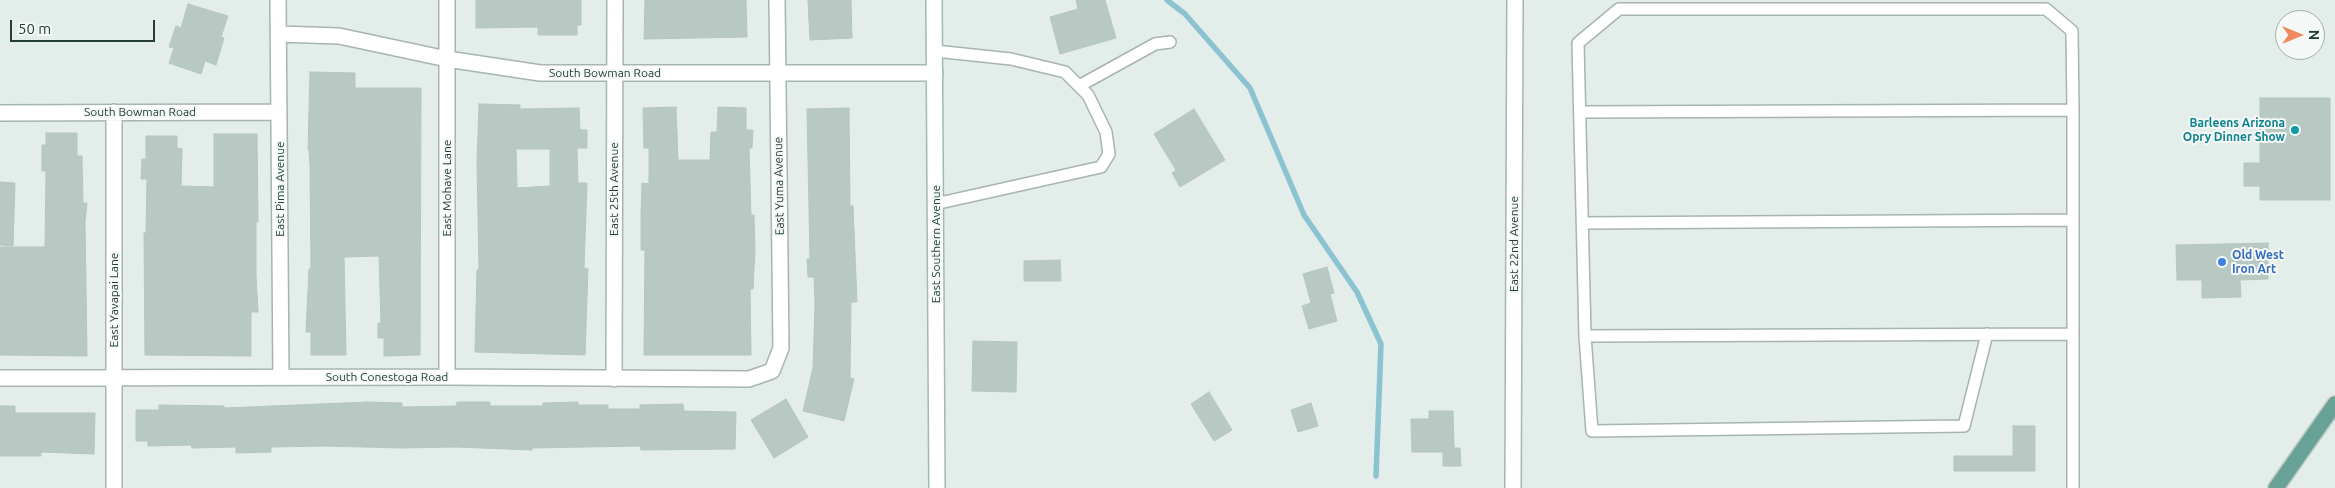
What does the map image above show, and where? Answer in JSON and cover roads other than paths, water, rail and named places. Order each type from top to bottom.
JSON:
[{"type":"main road","points":[[2276,488],[2335,404]]},
{"type":"street","name":"East Pima Avenue","points":[[278,0],[281,378]]},
{"type":"street","name":"East Mohave Lane","points":[[447,0],[447,377]]},
{"type":"street","name":"East 25th Avenue","points":[[614,379],[615,0]]},
{"type":"street","name":"East Yuma Avenue","points":[[772,371],[781,348],[777,0]]},
{"type":"street","name":"East Southern Avenue","points":[[934,0],[937,488]]},
{"type":"street","name":"East 22nd Avenue","points":[[1513,488],[1515,0]]},
{"type":"street","name":"South Bowman Road","points":[[279,34],[339,36],[447,59],[540,73],[935,73]]},
{"type":"street","name":"East Yavapai Lane","points":[[114,112],[114,488]]},
{"type":"street","name":"South Bowman Road","points":[[0,113],[279,112]]},
{"type":"street","name":"South Conestoga Road","points":[[0,378],[447,377],[749,379],[772,371]]},
{"type":"lane","points":[[1987,334],[1964,426],[1592,431],[1585,336],[1578,43],[1619,9],[2046,9],[2072,31],[2073,488]]},
{"type":"lane","points":[[1079,86],[1155,44],[1170,42]]},
{"type":"lane","points":[[935,51],[1011,59],[1065,72],[1088,96],[1106,132],[1109,154],[1101,167],[935,204]]},
{"type":"lane","points":[[1580,112],[2073,110]]},
{"type":"lane","points":[[1583,223],[2073,220]]},
{"type":"lane","points":[[1585,336],[2073,334]]},
{"type":"waterway","points":[[1167,0],[1185,14],[1250,88],[1304,215],[1357,292],[1381,344],[1376,476]]},
{"type":"place","name":"Barleens Arizona Opry Dinner Show","points":[[2295,130]]},
{"type":"place","name":"Old West Iron Art","points":[[2222,262]]}]
